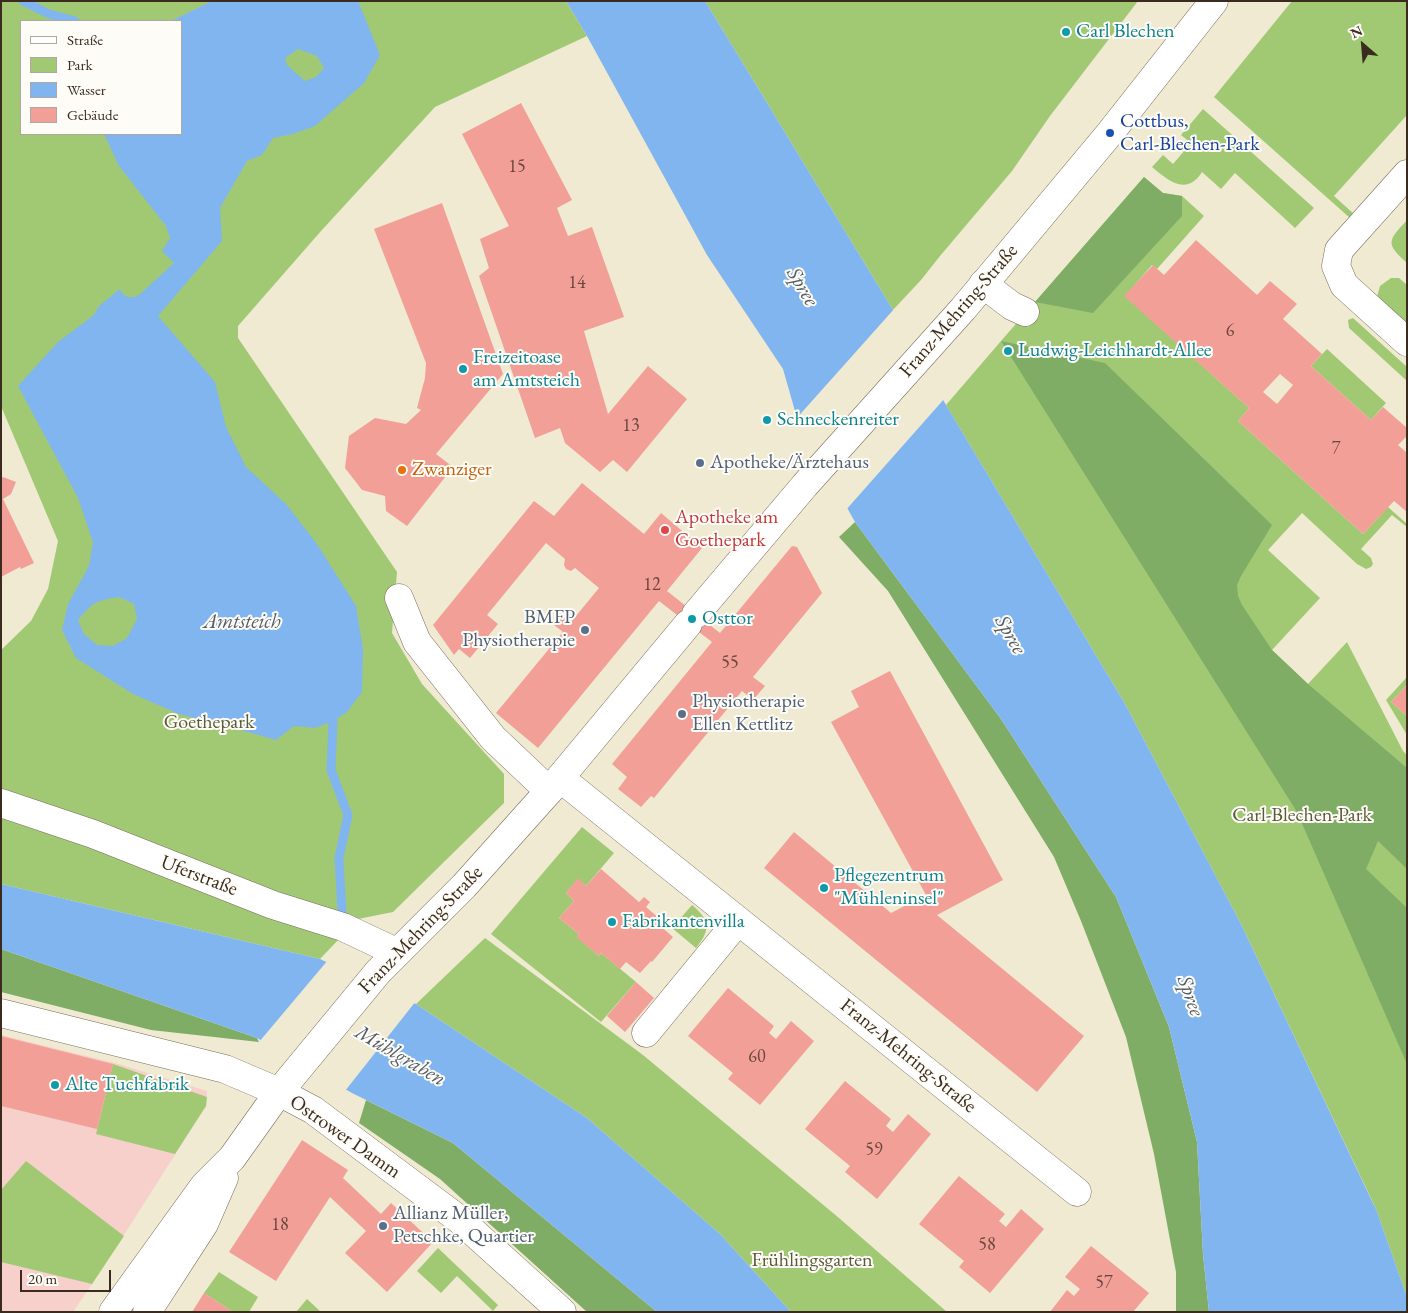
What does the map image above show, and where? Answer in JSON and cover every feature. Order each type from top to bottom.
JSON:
[{"type":"main road","name":"Franz-Mehring-Straße","points":[[113,1312],[204,1186],[232,1158],[279,1092],[387,962],[464,886],[554,784],[804,485],[983,284],[1110,133],[1214,1]]},
{"type":"main road","points":[[1407,174],[1339,250],[1336,266],[1344,285],[1407,342]]},
{"type":"main road","points":[[983,284],[1012,306],[1025,312]]},
{"type":"main road","points":[[399,598],[417,642],[493,738],[554,784]]},
{"type":"main road","name":"Franz-Mehring-Straße","points":[[554,784],[692,884],[1077,1192]]},
{"type":"main road","name":"Uferstraße","points":[[1,803],[93,834],[273,905],[343,927],[387,962]]},
{"type":"main road","points":[[646,1033],[738,921]]},
{"type":"main road","name":"Ostrower Damm","points":[[1,1013],[225,1069],[279,1092],[313,1110],[460,1220],[562,1312]]},
{"type":"main road","name":"Franz-Mehring-Straße","points":[[147,1312],[204,1224],[232,1158]]},
{"type":"shaded area","points":[[1,1035],[115,1063],[207,1091],[206,1106],[73,1312],[1,1312]]},
{"type":"green space","name":"Goethepark","points":[[1,1],[566,1],[587,36],[435,107],[321,231],[238,326],[238,338],[397,572],[392,633],[422,684],[504,774],[504,803],[393,912],[358,919],[320,959],[1,884],[1,650],[31,621],[48,589],[58,541],[1,406]]},
{"type":"green space","points":[[705,1],[1138,1],[1050,116],[1012,171],[921,280],[893,310]]},
{"type":"green space","points":[[1292,1],[1407,1],[1407,115],[1334,196],[1354,214],[1350,218],[1214,97]]},
{"type":"green space","points":[[1203,109],[1314,208],[1295,228],[1235,173],[1221,189],[1202,172],[1194,181],[1183,185],[1172,182],[1152,167],[1163,155],[1173,164],[1191,143],[1181,135]]},
{"type":"green space","name":"Carl-Blechen-Park","points":[[1144,177],[1163,193],[1182,196],[1204,216],[1157,269],[1152,265],[1125,296],[1249,408],[1238,421],[1363,534],[1388,507],[1407,524],[1407,527],[1392,515],[1361,549],[1371,558],[1373,564],[1366,569],[1357,564],[1302,513],[1268,550],[1320,598],[1272,650],[1308,684],[1347,642],[1403,751],[1407,755],[1407,1297],[1376,1209],[1241,924],[1124,702],[946,405]]},
{"type":"green space","points":[[1144,177],[1163,193],[1182,196],[1182,216],[1093,313],[1035,302]]},
{"type":"green space","points":[[1407,220],[1407,263],[1395,251],[1392,242],[1396,233]]},
{"type":"green space","points":[[1391,278],[1399,278],[1407,285],[1407,325],[1377,297],[1380,286]]},
{"type":"green space","points":[[1353,318],[1407,367],[1407,381],[1349,328],[1348,320]]},
{"type":"green space","points":[[1001,341],[1105,363],[1272,525],[1237,585],[1238,596],[1242,605],[1272,650],[1308,684],[1407,768],[1407,869],[1378,841],[1366,869],[1407,908],[1407,1064],[1297,812]]},
{"type":"green space","points":[[1327,349],[1386,403],[1371,420],[1311,366]]},
{"type":"green space","points":[[855,522],[1001,719],[1116,897],[1169,1027],[1197,1142],[1203,1254],[1209,1312],[1176,1312],[1176,1272],[1154,1154],[1126,1037],[1054,857],[888,591],[839,537]]},
{"type":"green space","points":[[1407,677],[1407,685],[1391,702],[1407,716],[1407,735],[1386,700]]},
{"type":"green space","points":[[582,827],[614,853],[586,886],[578,879],[566,893],[574,901],[559,918],[579,934],[577,937],[599,956],[601,953],[636,982],[601,1022],[491,934]]},
{"type":"green space","points":[[692,905],[705,920],[706,925],[704,936],[696,948],[672,928]]},
{"type":"green space","name":"Frühlingsgarten","points":[[485,938],[643,1055],[839,1218],[947,1312],[791,1312],[720,1234],[587,1118],[416,1004]]},
{"type":"green space","points":[[1,949],[257,1038],[259,1042],[151,1030],[1,992]]},
{"type":"green space","points":[[113,1064],[207,1097],[206,1106],[175,1154],[96,1134]]},
{"type":"green space","points":[[366,1100],[453,1143],[657,1312],[587,1312],[440,1179],[359,1123]]},
{"type":"green space","points":[[26,1161],[124,1236],[92,1284],[1,1262],[1,1190]]},
{"type":"green space","points":[[438,1248],[498,1305],[493,1311],[457,1276],[441,1293],[417,1271]]},
{"type":"green space","points":[[219,1272],[258,1297],[249,1312],[233,1312],[204,1293]]},
{"type":"green space","points":[[307,1299],[321,1312],[296,1312]]},
{"type":"water","name":"Amtsteich","points":[[212,1],[357,1],[359,3],[380,55],[364,83],[315,126],[293,134],[273,138],[262,155],[247,161],[220,208],[222,241],[158,316],[215,382],[226,427],[246,467],[286,504],[317,544],[356,606],[363,649],[362,692],[347,712],[333,721],[315,728],[294,726],[276,740],[179,714],[133,694],[76,658],[62,630],[68,604],[89,566],[93,542],[78,498],[18,386],[58,342],[94,315],[99,306],[120,289],[128,297],[139,295],[174,263],[162,251],[170,238],[166,226],[119,166],[104,135],[182,135],[182,20],[173,20]],"holes":[[[298,49],[317,56],[324,68],[316,77],[305,81],[287,65],[285,58]],[[119,597],[134,604],[137,619],[127,638],[113,646],[97,645],[84,634],[78,620],[96,603]]]},
{"type":"water","name":"Spree","points":[[566,1],[705,1],[893,310],[946,405],[1124,702],[1241,924],[1376,1209],[1407,1297],[1407,1312],[1209,1312],[1203,1254],[1197,1142],[1169,1027],[1116,897],[1001,719],[855,522],[797,418],[783,369],[707,255]]},
{"type":"water","name":"Mühlgraben","points":[[1,884],[320,959],[416,1004],[587,1118],[720,1234],[791,1312],[657,1312],[453,1143],[352,1093],[257,1038],[1,949]]},
{"type":"pier","points":[[895,308],[945,398],[845,511],[795,420]]},
{"type":"pier","points":[[328,960],[416,1001],[345,1091],[259,1042]]},
{"type":"building","points":[[521,103],[572,200],[557,208],[568,236],[592,227],[624,317],[584,331],[608,414],[648,366],[687,399],[627,472],[613,460],[600,472],[565,443],[560,428],[535,438],[479,276],[489,268],[480,239],[509,226],[462,134]]},
{"type":"building","name":"Freizeitoase am Amtsteich","points":[[442,203],[503,374],[436,454],[453,467],[407,526],[386,511],[385,496],[362,490],[345,468],[349,436],[375,418],[406,424],[421,410],[417,408],[425,378],[426,363],[374,229]]},
{"type":"building","points":[[1196,240],[1257,295],[1270,281],[1297,304],[1283,319],[1322,354],[1311,366],[1371,420],[1383,407],[1407,428],[1407,436],[1398,445],[1407,453],[1407,512],[1394,501],[1363,534],[1238,421],[1249,408],[1124,296],[1153,265],[1164,275]],"holes":[[[1280,374],[1293,385],[1277,404],[1263,392]]]},
{"type":"building","points":[[1,478],[16,482],[11,494],[3,499],[34,563],[21,569],[20,567],[1,577]]},
{"type":"building","points":[[582,483],[644,534],[661,513],[702,548],[667,591],[720,633],[792,546],[797,547],[822,593],[753,677],[765,686],[753,700],[742,691],[654,798],[651,796],[641,807],[618,789],[627,777],[612,764],[712,642],[659,601],[538,748],[496,713],[563,632],[554,625],[562,616],[571,622],[599,588],[575,568],[571,571],[566,569],[564,565],[565,559],[546,543],[487,615],[498,624],[470,658],[459,649],[454,655],[433,625],[534,501],[554,516]]},
{"type":"building","name":"Pflegezentrum \"Mühleninsel\"","points":[[890,671],[1003,880],[937,915],[1084,1036],[1037,1092],[764,868],[794,832],[891,913],[926,895],[831,722],[859,707],[851,691]]},
{"type":"building","points":[[1407,685],[1407,716],[1391,702]]},
{"type":"building","name":"Fabrikantenvilla","points":[[601,869],[639,902],[644,897],[650,902],[646,907],[661,920],[658,924],[673,937],[640,973],[626,962],[620,969],[601,953],[599,956],[576,937],[579,934],[559,918],[574,901],[566,893],[578,878],[586,886]]},
{"type":"building","points":[[636,982],[654,998],[625,1032],[607,1016]]},
{"type":"building","points":[[728,988],[774,1026],[769,1033],[776,1039],[791,1021],[814,1041],[760,1105],[728,1079],[733,1073],[688,1036]]},
{"type":"building","name":"Alte Tuchfabrik","points":[[1,1036],[113,1064],[97,1129],[1,1106]]},
{"type":"building","points":[[845,1081],[891,1119],[886,1126],[893,1132],[908,1114],[931,1134],[877,1199],[845,1172],[850,1166],[805,1129]]},
{"type":"building","points":[[302,1140],[348,1170],[343,1178],[381,1214],[391,1203],[433,1242],[387,1292],[345,1253],[366,1231],[330,1197],[276,1281],[229,1252]]},
{"type":"building","points":[[959,1176],[1005,1214],[999,1221],[1006,1227],[1021,1209],[1044,1229],[990,1293],[959,1267],[964,1261],[919,1224]]},
{"type":"building","points":[[1091,1246],[1149,1293],[1133,1312],[1050,1312],[1067,1290],[1074,1296],[1080,1289],[1065,1277]]},
{"type":"building","points":[[204,1293],[233,1312],[192,1312]]},
{"type":"waterway","points":[[23,1],[49,14],[71,20]]},
{"type":"waterway","points":[[333,721],[331,770],[348,815],[339,858],[342,913]]},
{"type":"place","name":"Carl Blechen","points":[[1066,32]]},
{"type":"place","name":"Cottbus, Carl-Blechen-Park","points":[[1110,133]]},
{"type":"place","name":"Ludwig-Leichhardt-Allee","points":[[1008,351]]},
{"type":"place","name":"Freizeitoase am Amtsteich","points":[[463,369]]},
{"type":"place","name":"Schneckenreiter","points":[[767,420]]},
{"type":"place","name":"Apotheke/Ärztehaus","points":[[700,463]]},
{"type":"place","name":"Zwanziger","points":[[402,470]]},
{"type":"place","name":"Apotheke am Goethepark","points":[[665,530]]},
{"type":"place","name":"Osttor","points":[[692,619]]},
{"type":"place","name":"BMFP Physiotherapie","points":[[585,630]]},
{"type":"place","name":"Physiotherapie Ellen Kettlitz","points":[[682,714]]},
{"type":"place","name":"Pflegezentrum \"Mühleninsel\"","points":[[824,888]]},
{"type":"place","name":"Fabrikantenvilla","points":[[612,922]]},
{"type":"place","name":"Alte Tuchfabrik","points":[[55,1085]]},
{"type":"place","name":"Allianz Müller, Petschke, Quartier","points":[[383,1226]]}]
